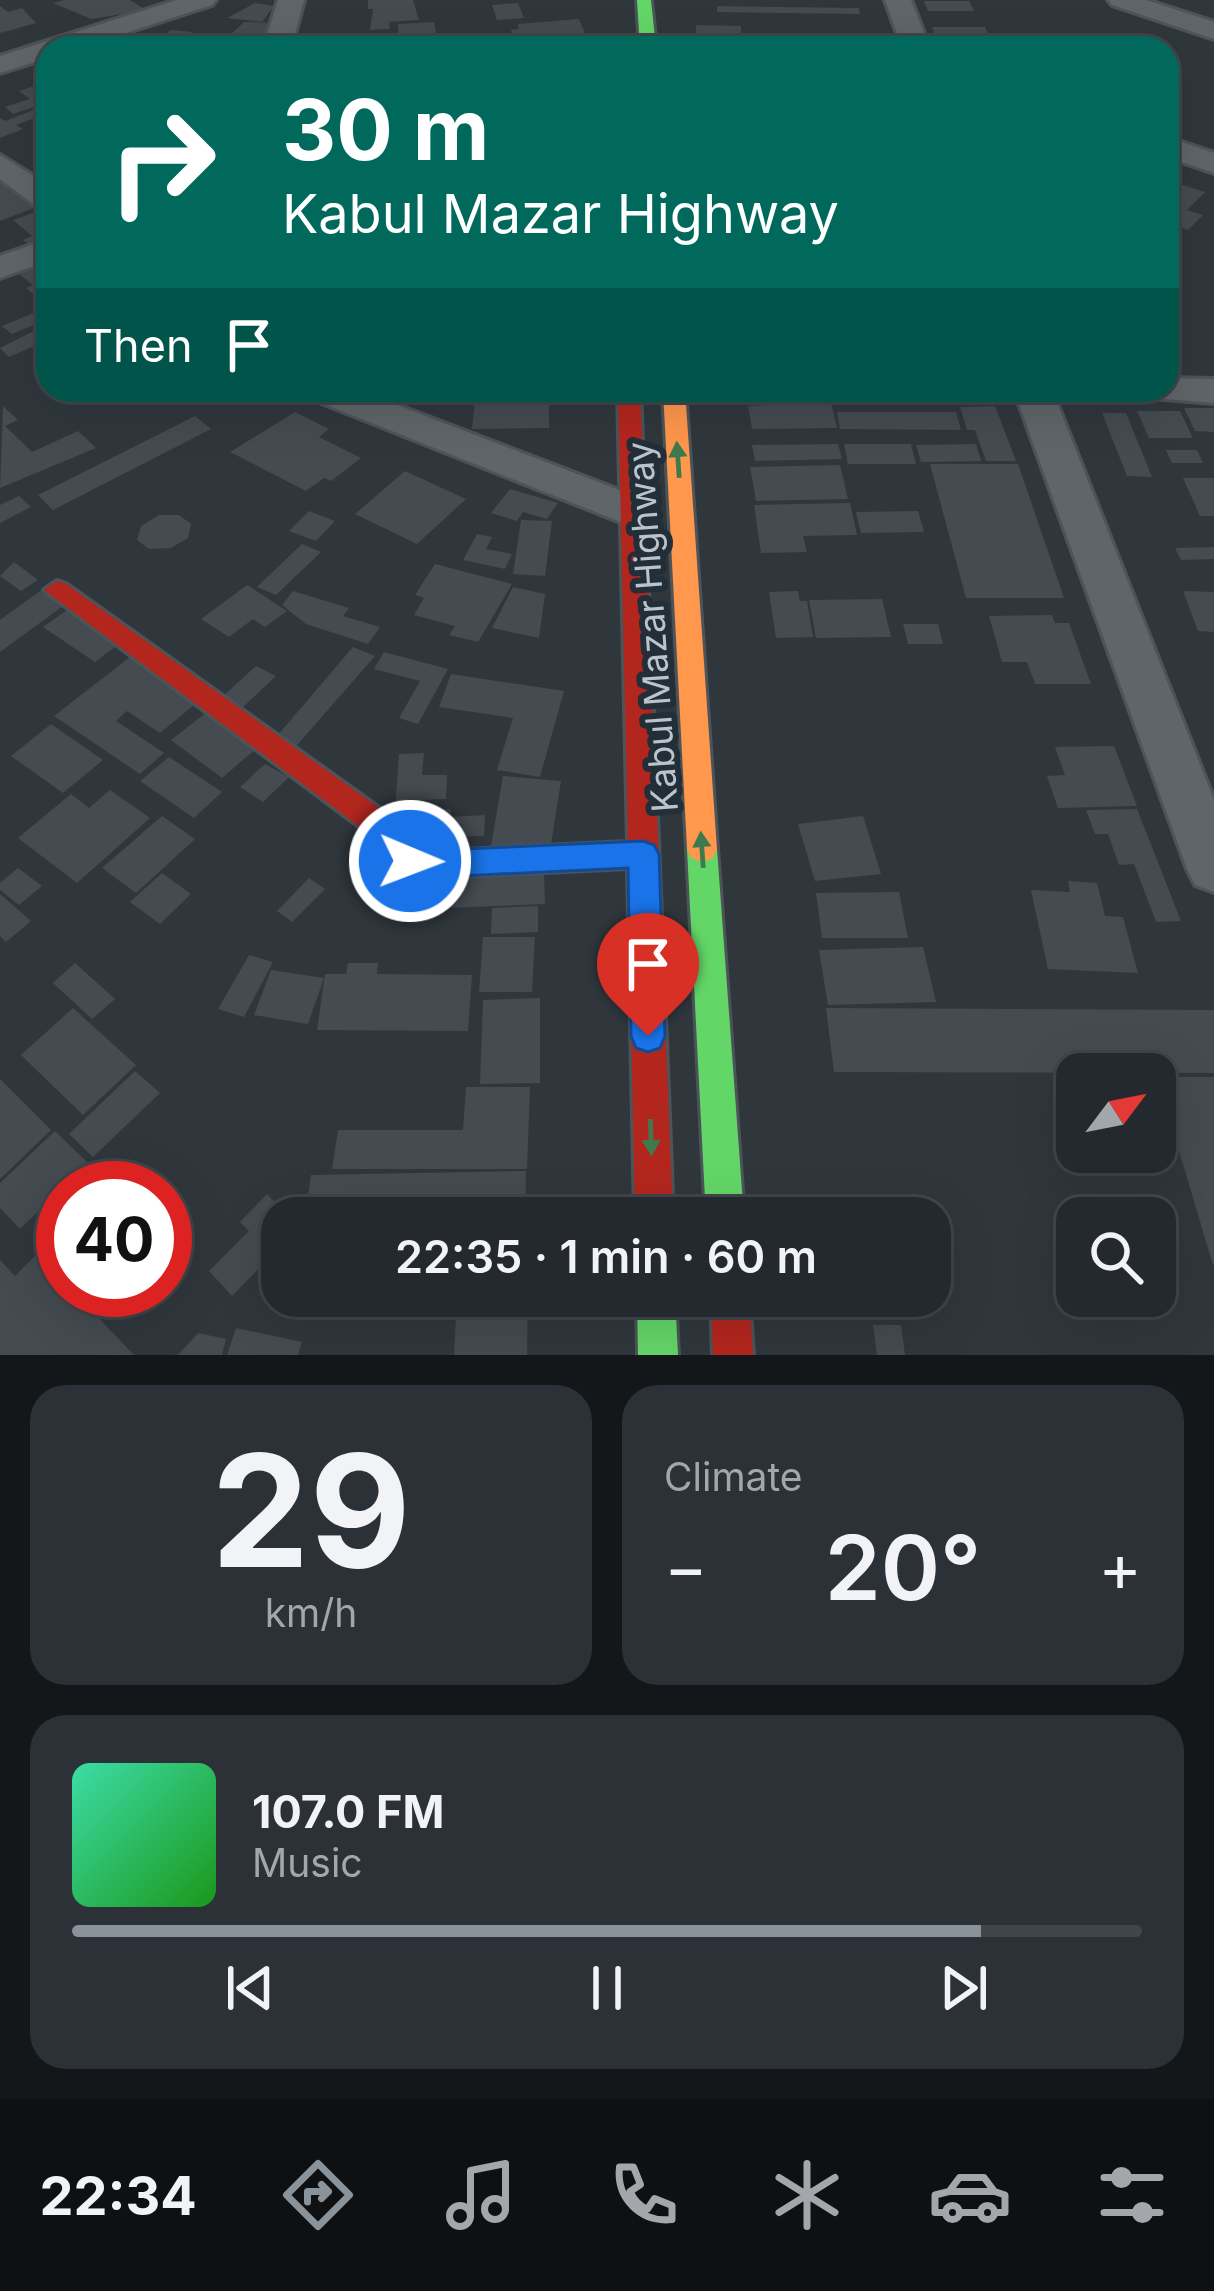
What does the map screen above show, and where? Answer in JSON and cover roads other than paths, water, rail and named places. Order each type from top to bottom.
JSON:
[{"type":"main road","points":[[644,0],[647,36]]},
{"type":"main road","name":"Kabul Mazar Highway","points":[[629,402],[653,1197]]},
{"type":"main road","name":"Kabul Mazar Highway","points":[[675,402],[724,1197]]},
{"type":"main road","points":[[57,590],[399,839],[410,861],[418,865],[643,854]]},
{"type":"main road","points":[[657,1317],[658,1355]]},
{"type":"main road","points":[[731,1317],[733,1355]]},
{"type":"street","points":[[91,36],[203,0]]},
{"type":"street","points":[[280,36],[290,0]]},
{"type":"street","points":[[898,0],[912,36]]},
{"type":"street","points":[[1121,0],[1214,31]]},
{"type":"street","points":[[0,64],[36,53]]},
{"type":"street","points":[[1179,151],[1214,164]]},
{"type":"street","points":[[0,164],[36,191]]},
{"type":"street","points":[[0,268],[36,253]]},
{"type":"street","points":[[1179,390],[1214,391]]},
{"type":"street","points":[[354,402],[633,511]]},
{"type":"street","points":[[1038,402],[1214,868]]}]
